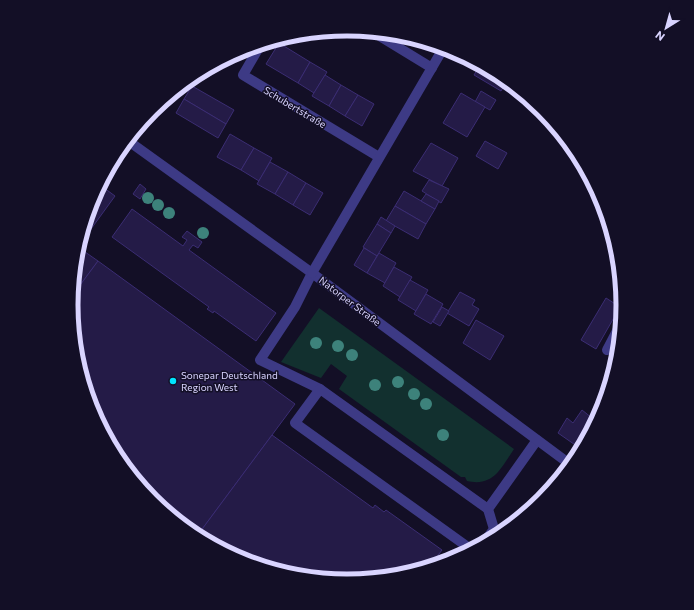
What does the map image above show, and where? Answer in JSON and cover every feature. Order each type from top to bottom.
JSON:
[{"type":"street","points":[[383,38],[432,68]]},
{"type":"street","name":"Schubertstraße","points":[[257,51],[243,76],[379,157]]},
{"type":"street","points":[[441,53],[312,273],[295,307],[260,360],[320,389],[488,509],[494,529],[492,531]]},
{"type":"street","name":"Natorper Straße","points":[[132,144],[312,273],[566,461]]},
{"type":"street","points":[[607,350],[614,336]]},
{"type":"street","points":[[320,389],[295,423],[466,546]]},
{"type":"street","points":[[488,509],[537,440]]},
{"type":"green space","points":[[319,308],[514,449],[501,469],[490,479],[476,482],[467,481],[465,477],[461,477],[339,389],[347,376],[331,364],[321,378],[281,362]]},
{"type":"building","points":[[281,44],[310,62],[298,83],[266,64],[278,45]]},
{"type":"building","points":[[310,62],[327,72],[314,93],[298,83]]},
{"type":"building","points":[[477,70],[504,87],[501,91],[474,75]]},
{"type":"building","points":[[325,75],[341,85],[329,106],[312,96]]},
{"type":"building","points":[[341,85],[358,95],[345,116],[329,106]]},
{"type":"building","points":[[192,86],[234,110],[226,124],[184,99]]},
{"type":"building","points":[[481,91],[496,100],[490,110],[475,102]]},
{"type":"building","points":[[461,93],[485,107],[467,137],[443,123]]},
{"type":"building","points":[[358,95],[374,104],[362,126],[345,116]]},
{"type":"building","points":[[184,99],[226,124],[218,138],[176,113]]},
{"type":"building","points":[[230,134],[254,148],[241,170],[217,157]]},
{"type":"building","points":[[485,141],[507,153],[498,169],[476,156]]},
{"type":"building","points":[[431,143],[458,158],[442,186],[413,171]]},
{"type":"building","points":[[254,148],[272,158],[259,181],[241,170]]},
{"type":"building","points":[[270,162],[288,172],[275,194],[257,184]]},
{"type":"building","points":[[288,172],[306,183],[293,205],[275,194]]},
{"type":"building","points":[[429,180],[449,189],[441,203],[422,191]]},
{"type":"building","points":[[306,183],[323,193],[310,215],[293,205]]},
{"type":"building","points":[[140,184],[146,189],[140,199],[133,194]]},
{"type":"building","points":[[105,188],[115,196],[87,234],[98,202]]},
{"type":"building","points":[[404,191],[435,209],[426,224],[395,206]]},
{"type":"building","points":[[426,194],[439,201],[435,209],[421,201]]},
{"type":"building","points":[[395,206],[426,224],[418,239],[386,221]]},
{"type":"building","points":[[132,209],[183,246],[187,240],[182,237],[187,231],[202,242],[198,248],[193,245],[189,250],[276,313],[256,341],[214,311],[213,313],[207,309],[209,307],[112,237]]},
{"type":"building","points":[[381,217],[395,226],[391,233],[377,224]]},
{"type":"building","points":[[377,224],[391,233],[377,256],[363,247]]},
{"type":"building","points":[[364,248],[377,256],[367,273],[354,265]]},
{"type":"building","points":[[83,251],[98,261],[79,287]]},
{"type":"building","points":[[379,253],[396,263],[385,283],[367,273]]},
{"type":"building","name":"Sonepar Deutschland Region West","points":[[98,261],[295,404],[201,531],[183,518],[157,495],[134,469],[114,439],[98,408],[87,375],[80,340],[78,305],[79,287]]},
{"type":"building","points":[[394,267],[412,277],[400,297],[383,286]]},
{"type":"building","points":[[410,280],[428,290],[416,311],[398,300]]},
{"type":"building","points":[[460,292],[475,300],[472,305],[479,309],[469,326],[447,313]]},
{"type":"building","points":[[426,294],[443,304],[431,324],[414,314]]},
{"type":"building","points":[[606,298],[616,304],[615,315],[596,349],[581,340]]},
{"type":"building","points":[[442,307],[449,311],[440,326],[433,322]]},
{"type":"building","points":[[476,320],[504,336],[490,360],[463,343]]},
{"type":"building","points":[[582,410],[591,417],[576,446],[558,433],[567,418],[573,423]]},
{"type":"building","points":[[272,435],[373,508],[375,505],[384,512],[386,510],[442,550],[435,559],[417,565],[382,572],[347,574],[312,572],[277,565],[244,554],[201,531]]},
{"type":"place","name":"Sonepar Deutschland Region West","points":[[173,381]]}]
